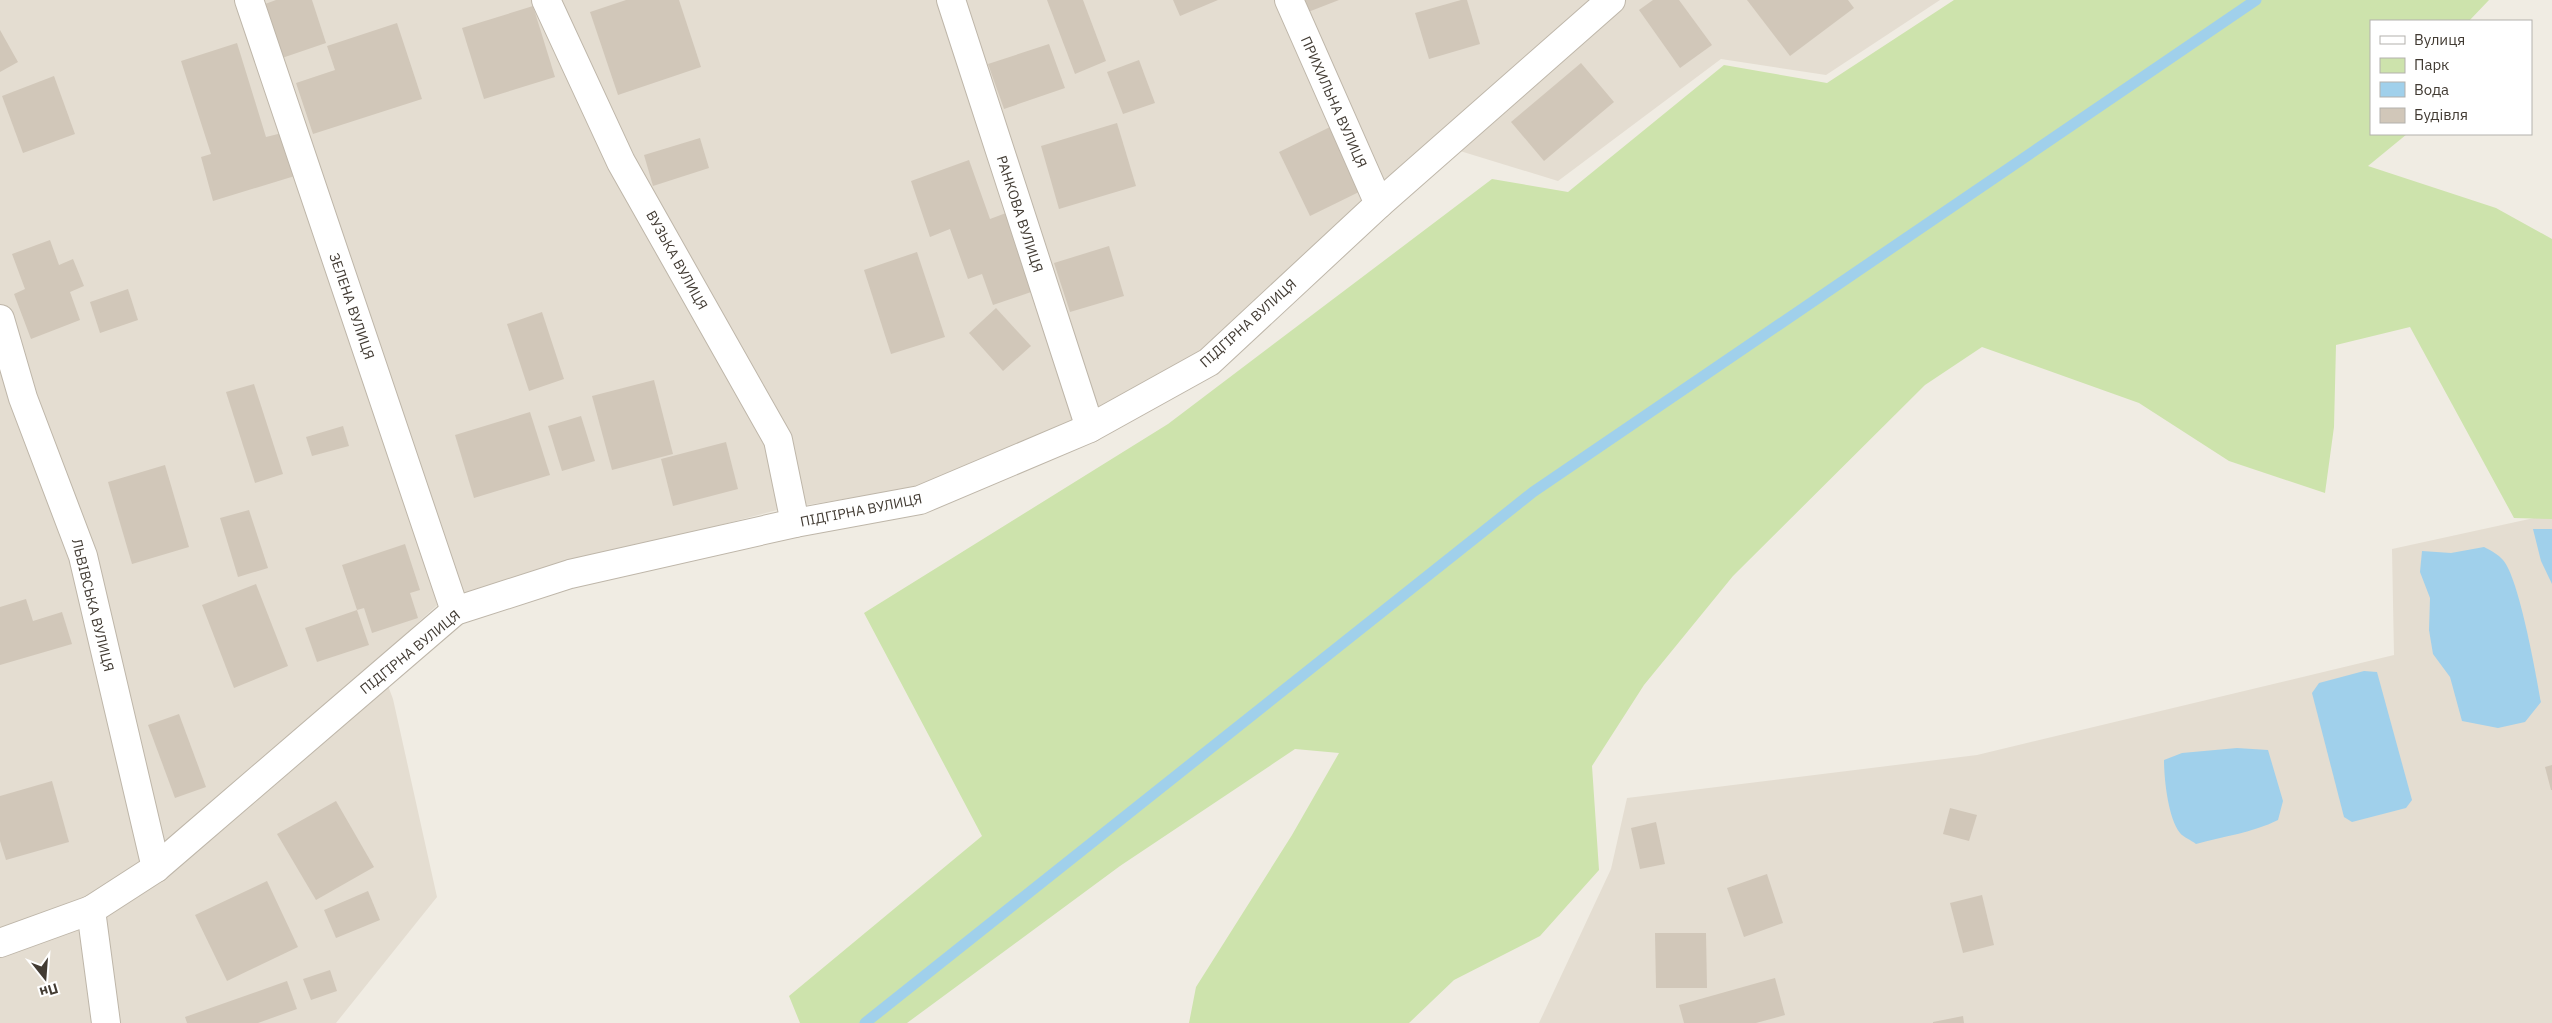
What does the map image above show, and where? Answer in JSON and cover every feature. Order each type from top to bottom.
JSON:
[{"type":"street","name":"ЗЕЛЕНА ВУЛИЦЯ","points":[[249,0],[456,612]]},
{"type":"street","name":"ВУЗЬКА ВУЛИЦЯ","points":[[546,0],[621,162],[778,440],[795,523]]},
{"type":"street","name":"РАНКОВА ВУЛИЦЯ","points":[[951,0],[1090,428]]},
{"type":"street","name":"ПРИХИЛЬНА ВУЛИЦЯ","points":[[1289,0],[1378,204]]},
{"type":"street","name":"ПІДГІРНА ВУЛИЦЯ","points":[[0,943],[91,910],[156,868],[456,612],[570,574],[795,523],[920,500],[1090,428],[1209,362],[1378,204],[1611,0]]},
{"type":"street","name":"ЛЬВІВСЬКА ВУЛИЦЯ","points":[[0,319],[23,398],[83,556],[156,868]]},
{"type":"street","points":[[91,910],[106,1023]]},
{"type":"shaded area","points":[[0,0],[1940,0],[1826,75],[1721,59],[1558,181],[1434,143],[1207,352],[1060,429],[921,487],[781,509],[445,598],[378,659],[393,699],[437,897],[336,1023],[0,1023]]},
{"type":"shaded area","points":[[2552,514],[2552,1023],[1539,1023],[1611,869],[1627,798],[1977,755],[2394,655],[2392,549]]},
{"type":"green space","points":[[1954,0],[2489,0],[2470,20],[2370,20],[2370,135],[2406,135],[2368,166],[2496,208],[2552,239],[2552,519],[2514,518],[2410,327],[2336,345],[2334,427],[2325,493],[2229,461],[2139,403],[1982,347],[1925,385],[1733,576],[1644,685],[1592,766],[1599,870],[1540,936],[1454,980],[1409,1023],[1189,1023],[1196,987],[1292,835],[1339,753],[1295,749],[1120,866],[907,1023],[800,1023],[789,996],[982,836],[864,613],[1168,424],[1492,179],[1568,192],[1724,65],[1827,83]]},
{"type":"water","points":[[2533,529],[2552,529],[2552,584],[2541,561]]},
{"type":"water","points":[[2484,547],[2497,554],[2503,560],[2515,586],[2526,627],[2541,702],[2525,722],[2498,728],[2462,721],[2450,677],[2433,654],[2429,630],[2430,598],[2420,572],[2422,551],[2451,553]]},
{"type":"water","points":[[2364,671],[2377,672],[2412,800],[2406,808],[2352,822],[2344,817],[2312,693],[2319,683]]},
{"type":"water","points":[[2237,748],[2268,750],[2283,801],[2278,820],[2248,831],[2196,844],[2180,833],[2172,818],[2166,787],[2164,760],[2182,753]]},
{"type":"building","points":[[276,0],[312,0],[326,43],[282,58],[265,4]]},
{"type":"building","points":[[626,0],[679,0],[701,67],[618,95],[590,12]]},
{"type":"building","points":[[1047,0],[1083,0],[1106,61],[1075,74]]},
{"type":"building","points":[[1173,0],[1218,0],[1180,16]]},
{"type":"building","points":[[1298,0],[1339,0],[1303,14]]},
{"type":"building","points":[[1467,0],[1480,44],[1429,59],[1415,13]]},
{"type":"building","points":[[1653,0],[1679,0],[1712,45],[1680,68],[1639,10]]},
{"type":"building","points":[[1747,0],[1848,0],[1854,8],[1790,56]]},
{"type":"building","points":[[533,6],[555,77],[484,99],[462,28]]},
{"type":"building","points":[[397,23],[422,99],[313,134],[296,83],[335,70],[327,46]]},
{"type":"building","points":[[0,30],[18,62],[0,72]]},
{"type":"building","points":[[237,43],[266,137],[286,132],[298,175],[213,201],[201,157],[211,154],[181,61]]},
{"type":"building","points":[[1049,44],[1065,88],[1004,109],[988,64]]},
{"type":"building","points":[[1139,60],[1155,103],[1123,114],[1107,72]]},
{"type":"building","points":[[1581,63],[1614,102],[1544,161],[1511,122]]},
{"type":"building","points":[[54,76],[75,134],[23,153],[2,96]]},
{"type":"building","points":[[1117,123],[1136,186],[1059,209],[1041,146]]},
{"type":"building","points":[[1330,127],[1361,191],[1310,216],[1279,152]]},
{"type":"building","points":[[700,138],[709,168],[653,186],[644,155]]},
{"type":"building","points":[[969,160],[990,219],[1006,213],[1034,291],[993,305],[982,274],[968,279],[950,229],[930,237],[911,181]]},
{"type":"building","points":[[50,240],[59,265],[73,259],[84,286],[70,292],[80,320],[31,339],[14,294],[25,289],[12,254]]},
{"type":"building","points":[[1109,246],[1124,296],[1070,312],[1054,263]]},
{"type":"building","points":[[917,252],[945,337],[891,354],[864,270]]},
{"type":"building","points":[[128,289],[138,320],[100,333],[90,302]]},
{"type":"building","points":[[996,308],[1031,346],[1003,371],[969,333]]},
{"type":"building","points":[[542,312],[564,379],[529,391],[507,324]]},
{"type":"building","points":[[654,380],[673,454],[612,470],[592,396]]},
{"type":"building","points":[[254,384],[283,474],[255,483],[226,392]]},
{"type":"building","points":[[530,412],[550,475],[474,498],[455,435]]},
{"type":"building","points":[[581,416],[595,461],[562,471],[548,426]]},
{"type":"building","points":[[343,426],[349,446],[312,456],[306,437]]},
{"type":"building","points":[[726,442],[738,489],[673,506],[661,459]]},
{"type":"building","points":[[165,465],[189,547],[132,564],[108,482]]},
{"type":"building","points":[[249,510],[268,568],[238,577],[220,518]]},
{"type":"building","points":[[405,544],[420,590],[410,593],[418,618],[372,633],[364,608],[357,610],[342,565]]},
{"type":"building","points":[[256,584],[288,666],[234,688],[202,605]]},
{"type":"building","points":[[26,599],[33,621],[62,612],[72,644],[0,665],[0,607]]},
{"type":"building","points":[[357,610],[369,645],[317,662],[305,628]]},
{"type":"building","points":[[179,714],[206,787],[175,798],[148,725]]},
{"type":"building","points":[[2552,765],[2552,790],[2551,790],[2545,767]]},
{"type":"building","points":[[52,781],[69,842],[6,860],[0,841],[0,796]]},
{"type":"building","points":[[336,801],[374,867],[316,900],[277,834]]},
{"type":"building","points":[[1950,808],[1977,815],[1969,841],[1943,834]]},
{"type":"building","points":[[1656,822],[1665,864],[1640,869],[1631,828]]},
{"type":"building","points":[[1767,874],[1783,923],[1744,937],[1727,888]]},
{"type":"building","points":[[267,881],[298,947],[227,981],[195,915]]},
{"type":"building","points":[[368,891],[380,920],[336,938],[324,910]]},
{"type":"building","points":[[1982,895],[1994,945],[1963,953],[1950,903]]},
{"type":"building","points":[[1655,933],[1706,933],[1707,988],[1656,988]]},
{"type":"building","points":[[330,970],[337,991],[311,1000],[303,979]]},
{"type":"building","points":[[1775,978],[1785,1015],[1756,1023],[1684,1023],[1679,1005]]},
{"type":"building","points":[[287,981],[297,1009],[258,1023],[187,1023],[185,1017]]},
{"type":"building","points":[[1963,1016],[1964,1023],[1933,1023],[1933,1022]]},
{"type":"waterway","points":[[865,1023],[1533,492],[2256,0]]}]
